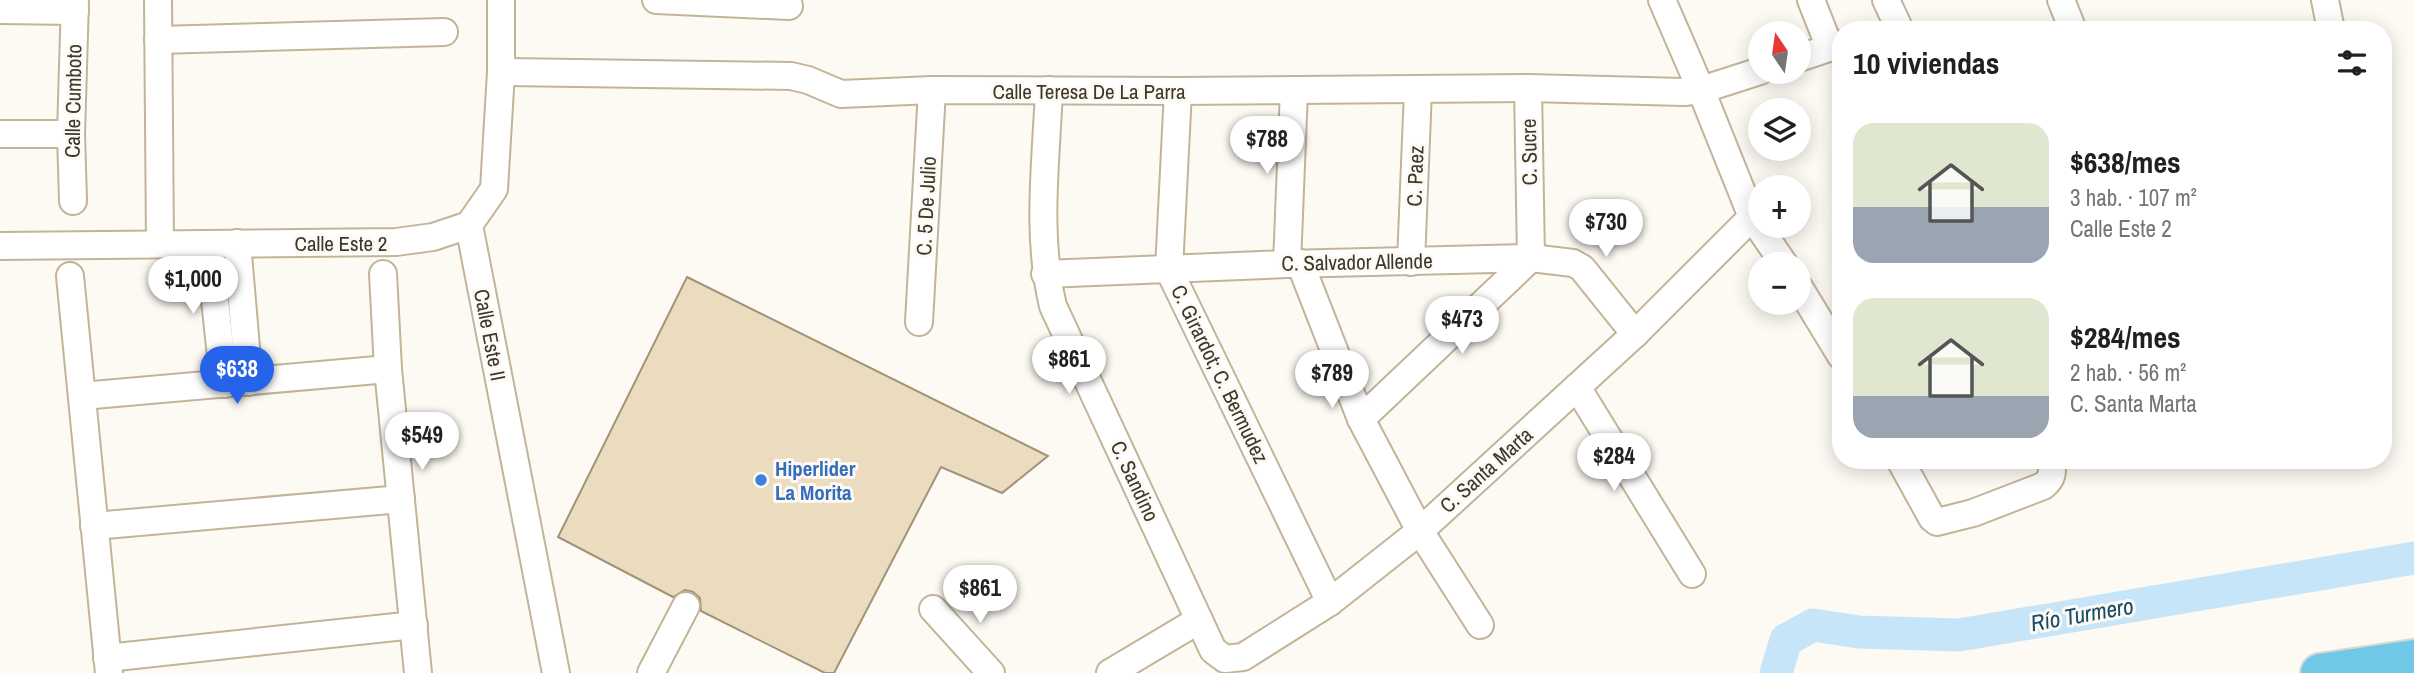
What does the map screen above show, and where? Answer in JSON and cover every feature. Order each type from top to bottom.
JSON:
[{"type":"highway","points":[[2320,673],[2414,659]]},
{"type":"street","points":[[158,0],[160,244]]},
{"type":"street","points":[[469,225],[494,189],[501,72],[500,0]]},
{"type":"street","points":[[656,0],[789,6]]},
{"type":"street","points":[[1662,0],[1702,90],[1748,207]]},
{"type":"street","points":[[1811,0],[1832,39]]},
{"type":"street","points":[[2061,0],[2069,21]]},
{"type":"street","points":[[2325,0],[2328,21]]},
{"type":"street","points":[[0,10],[75,6]]},
{"type":"street","name":"Calle Cumboto","points":[[73,201],[71,134],[75,6]]},
{"type":"street","points":[[158,40],[444,32]]},
{"type":"street","points":[[1811,54],[1832,47]]},
{"type":"street","name":"Calle Teresa De La Parra","points":[[501,72],[791,76],[841,94],[932,90],[1528,88],[1684,92],[1702,90],[1748,75]]},
{"type":"street","name":"C. Sucre","points":[[1528,88],[1531,258]]},
{"type":"street","name":"C. 5 De Julio","points":[[919,322],[932,90]]},
{"type":"street","name":"C. Sandino","points":[[1049,90],[1042,239],[1045,274],[1053,306],[1213,650],[1225,659]]},
{"type":"street","points":[[1294,90],[1294,263],[1361,419],[1420,531],[1480,625]]},
{"type":"street","name":"C. Paez","points":[[1411,262],[1418,90]]},
{"type":"street","name":"C. Girardot; C. Bermudez","points":[[1178,91],[1169,270],[1330,601]]},
{"type":"street","points":[[0,134],[71,134]]},
{"type":"street","name":"C. Santa Marta","points":[[1225,659],[1243,657],[1330,601],[1420,531],[1635,334],[1748,221]]},
{"type":"street","name":"Calle Este 2","points":[[0,246],[396,242],[433,237],[469,225]]},
{"type":"street","name":"Calle Este II","points":[[469,225],[556,673]]},
{"type":"street","points":[[236,383],[237,243]]},
{"type":"street","points":[[209,244],[236,383]]},
{"type":"street","points":[[1361,419],[1531,258]]},
{"type":"street","name":"C. Salvador Allende","points":[[1045,274],[1294,263],[1531,258],[1573,263],[1582,268],[1635,334]]},
{"type":"street","points":[[383,274],[388,369],[418,673]]},
{"type":"street","points":[[70,276],[108,665],[414,625]]},
{"type":"street","points":[[1811,298],[1830,316]]},
{"type":"street","points":[[82,396],[388,369]]},
{"type":"street","points":[[1577,387],[1692,574]]},
{"type":"street","points":[[1905,469],[1932,518],[1937,522],[2043,486],[2049,481],[2052,469]]},
{"type":"street","points":[[94,526],[401,499]]},
{"type":"street","points":[[651,673],[686,607]]},
{"type":"street","points":[[933,609],[990,673]]},
{"type":"street","points":[[1110,673],[1199,620]]},
{"type":"building","name":"Hiperlider La Morita","points":[[687,277],[1048,456],[1002,493],[941,467],[834,673],[825,673],[701,611],[700,598],[693,592],[685,590],[673,597],[558,537]]},
{"type":"waterway","name":"Río Turmero","points":[[1776,673],[1786,640],[1813,625],[1859,632],[1959,635],[2414,558]]},
{"type":"place","name":"Hiperlider La Morita","points":[[761,480]]}]
